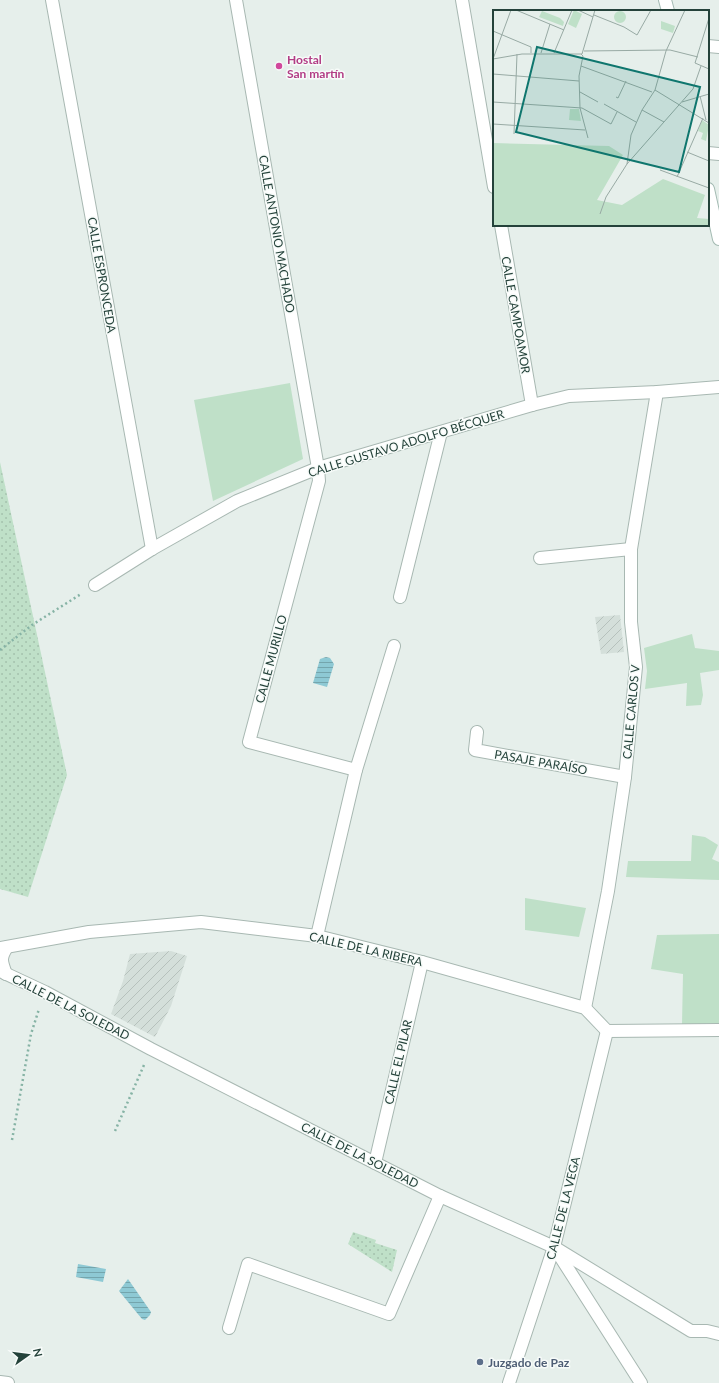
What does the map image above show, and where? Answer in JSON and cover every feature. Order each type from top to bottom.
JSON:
[{"type":"street","name":"CALLE ESPRONCEDA","points":[[52,0],[152,549]]},
{"type":"street","name":"CALLE ANTONIO MACHADO","points":[[236,0],[318,468]]},
{"type":"street","points":[[462,0],[493,181]]},
{"type":"street","points":[[665,0],[668,10]]},
{"type":"street","points":[[709,46],[719,47]]},
{"type":"street","points":[[709,152],[719,154]]},
{"type":"street","points":[[709,194],[719,239]]},
{"type":"street","name":"CALLE CAMPOAMOR","points":[[501,226],[532,405]]},
{"type":"street","name":"CALLE GUSTAVO ADOLFO BÉCQUER","points":[[95,585],[152,549],[237,501],[318,468],[532,405],[569,396],[657,392],[719,387]]},
{"type":"street","name":"CALLE CARLOS V","points":[[585,1008],[608,891],[625,777],[636,667],[631,622],[631,549],[657,392]]},
{"type":"street","points":[[400,597],[441,432]]},
{"type":"street","name":"CALLE MURILLO","points":[[318,468],[319,481],[249,742],[356,770]]},
{"type":"street","points":[[540,558],[631,549]]},
{"type":"street","points":[[317,936],[356,770],[394,646]]},
{"type":"street","name":"PASAJE PARAÍSO","points":[[477,732],[475,750],[625,777]]},
{"type":"street","name":"CALLE DE LA RIBERA","points":[[4,947],[89,932],[201,922],[317,936],[422,962],[585,1008]]},
{"type":"street","points":[[3,972],[1,962],[4,947]]},
{"type":"street","name":"CALLE EL PILAR","points":[[375,1163],[422,962]]},
{"type":"street","name":"CALLE DE LA SOLEDAD","points":[[3,972],[45,992],[151,1049],[440,1196],[554,1247],[691,1330],[719,1334]]},
{"type":"street","points":[[585,1008],[607,1031],[719,1030]]},
{"type":"street","name":"CALLE DE LA VEGA","points":[[509,1383],[554,1247],[607,1031]]},
{"type":"street","points":[[229,1328],[248,1264],[389,1314],[440,1196]]},
{"type":"street","points":[[554,1247],[641,1383]]},
{"type":"street","points":[[0,1382],[8,1383]]},
{"type":"path","points":[[0,650],[32,625],[95,585]]},
{"type":"path","points":[[12,1140],[31,1034],[45,992]]},
{"type":"path","points":[[114,1130],[151,1049]]},
{"type":"shaded area","points":[[620,615],[624,652],[601,654],[595,617]]},
{"type":"shaded area","points":[[171,951],[187,956],[171,1006],[155,1037],[111,1014],[123,981],[130,954]]},
{"type":"green space","points":[[290,383],[303,459],[213,501],[194,400]]},
{"type":"green space","points":[[0,462],[67,775],[28,897],[0,889]]},
{"type":"green space","points":[[692,634],[695,648],[719,651],[719,670],[700,673],[703,695],[701,705],[686,706],[687,683],[645,689],[647,671],[644,648]]},
{"type":"green space","points":[[692,835],[705,837],[718,845],[712,859],[719,862],[719,880],[626,877],[628,861],[691,861]]},
{"type":"green space","points":[[525,898],[586,908],[579,937],[525,930]]},
{"type":"green space","points":[[719,934],[719,1023],[682,1025],[683,974],[651,969],[657,935]]},
{"type":"green space","points":[[353,1232],[376,1240],[375,1243],[397,1250],[392,1272],[348,1244]]},
{"type":"water","points":[[326,657],[330,658],[334,664],[327,687],[313,683],[320,659]]},
{"type":"water","points":[[78,1264],[106,1269],[103,1282],[76,1277]]},
{"type":"water","points":[[128,1279],[151,1312],[145,1320],[142,1319],[119,1291]]},
{"type":"place","name":"Hostal San martín","points":[[279,66]]},
{"type":"place","name":"Juzgado de Paz","points":[[480,1362]]}]
